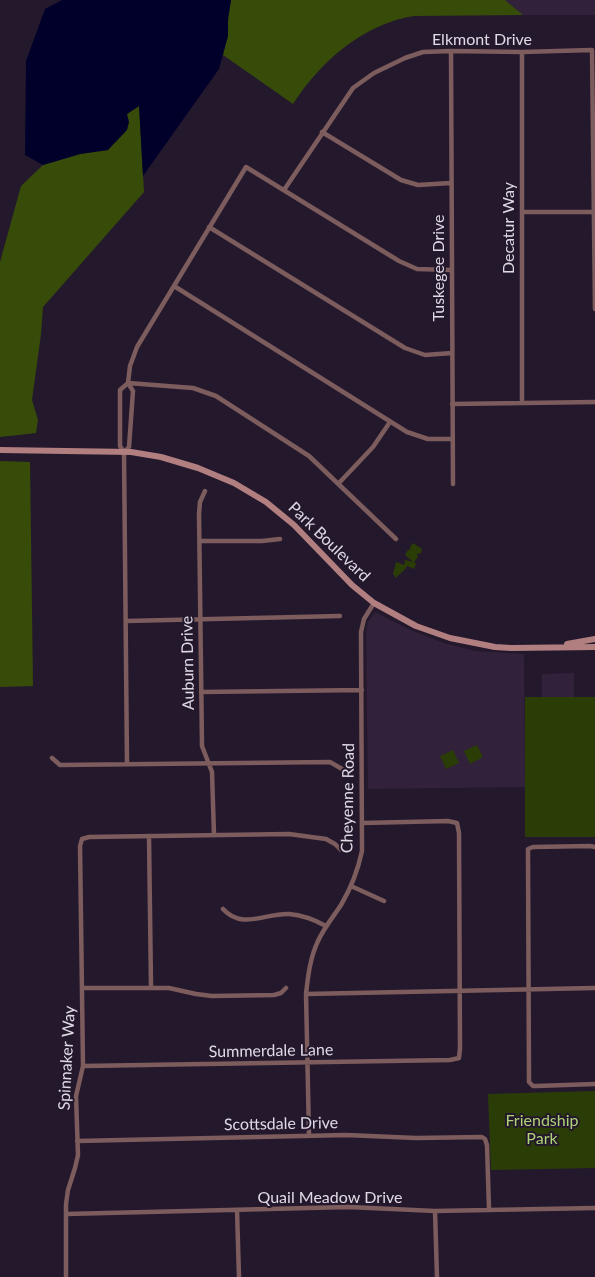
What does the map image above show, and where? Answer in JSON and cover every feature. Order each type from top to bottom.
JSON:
[{"type":"main road","name":"Park Boulevard","points":[[0,450],[124,452],[154,456],[198,468],[224,478],[255,495],[289,521],[342,576],[374,603],[416,626],[450,638],[505,648],[595,647]]},
{"type":"main road","name":"Park Boulevard","points":[[549,648],[595,639]]},
{"type":"street","name":"Elkmont Drive","points":[[284,190],[353,88],[374,73],[423,52],[592,50],[594,205]]},
{"type":"street","name":"Tuskegee Drive","points":[[451,51],[453,484]]},
{"type":"street","name":"Decatur Way","points":[[522,52],[522,403]]},
{"type":"street","points":[[322,132],[401,180],[418,185],[451,183]]},
{"type":"street","points":[[124,452],[129,447],[133,391],[128,383],[130,366],[137,347],[246,167],[399,261],[417,269],[451,270]]},
{"type":"street","points":[[594,205],[595,310]]},
{"type":"street","points":[[522,212],[594,216]]},
{"type":"street","points":[[208,228],[405,348],[425,355],[452,353]]},
{"type":"street","points":[[174,286],[407,432],[428,439],[452,439]]},
{"type":"street","points":[[127,764],[124,452],[120,446],[120,390],[128,383],[193,388],[216,396],[309,456],[396,539]]},
{"type":"street","points":[[452,404],[595,402]]},
{"type":"street","points":[[339,483],[373,447],[390,422]]},
{"type":"street","name":"Auburn Drive","points":[[206,491],[200,502],[202,746],[212,772],[214,835]]},
{"type":"street","points":[[200,541],[262,541],[280,539]]},
{"type":"street","name":"Cheyenne Road","points":[[309,1136],[306,994],[312,958],[326,926],[351,886],[362,850],[362,625],[374,603]]},
{"type":"street","points":[[126,621],[340,616]]},
{"type":"street","points":[[201,692],[362,690]]},
{"type":"street","points":[[52,758],[60,765],[330,762],[342,769]]},
{"type":"street","points":[[362,823],[448,821],[457,823],[459,833],[460,991]]},
{"type":"street","points":[[150,987],[149,836],[289,834],[326,839],[341,850]]},
{"type":"street","name":"Spinnaker Way","points":[[66,1277],[66,1214],[68,1190],[78,1155],[76,1096],[83,1066],[80,846],[82,839],[89,837],[149,836]]},
{"type":"street","points":[[595,847],[533,847],[528,849],[530,1084],[536,1086],[595,1084]]},
{"type":"street","points":[[351,886],[384,901]]},
{"type":"street","points":[[223,909],[230,916],[242,920],[289,914],[306,917],[326,926]]},
{"type":"street","points":[[82,988],[169,988],[212,996],[274,995],[281,993],[286,988]]},
{"type":"street","points":[[306,994],[595,988]]},
{"type":"street","name":"Summerdale Lane","points":[[83,1066],[450,1060],[459,1058],[460,991]]},
{"type":"street","name":"Scottsdale Drive","points":[[78,1141],[378,1135],[416,1138],[479,1137],[485,1139],[487,1145],[489,1210]]},
{"type":"street","name":"Quail Meadow Drive","points":[[66,1214],[349,1207],[389,1210],[595,1208]]},
{"type":"street","points":[[237,1210],[239,1277]]},
{"type":"street","points":[[435,1210],[437,1277]]},
{"type":"shaded area","points":[[505,0],[595,0],[595,15],[523,15]]},
{"type":"shaded area","points":[[375,612],[408,629],[444,643],[475,651],[524,654],[525,787],[368,789],[366,634],[368,622]]},
{"type":"shaded area","points":[[574,673],[574,697],[542,697],[542,674]]},
{"type":"green space","points":[[231,0],[505,0],[523,15],[414,16],[395,20],[360,36],[344,47],[316,74],[293,104],[223,55]]},
{"type":"green space","points":[[139,106],[144,192],[43,307],[32,400],[38,420],[36,433],[0,437],[0,262],[21,186],[43,165],[80,154],[108,150],[127,114]]},
{"type":"green space","points":[[0,461],[30,462],[33,686],[0,687]]},
{"type":"green space","points":[[413,543],[422,549],[421,553],[417,554],[418,557],[414,562],[416,564],[414,569],[407,566],[396,578],[393,574],[396,562],[404,565],[405,560],[413,562],[405,555]]},
{"type":"green space","points":[[525,697],[595,697],[595,837],[525,837]]},
{"type":"green space","points":[[477,745],[483,757],[470,764],[464,751]]},
{"type":"green space","points":[[453,750],[459,763],[446,769],[440,756]]},
{"type":"green space","name":"Friendship Park","points":[[595,1091],[595,1168],[491,1170],[488,1094]]},
{"type":"water","points":[[62,0],[231,0],[228,36],[219,69],[143,176],[139,106],[127,114],[129,122],[127,130],[108,150],[80,154],[43,165],[25,155],[26,61],[45,9]]}]
